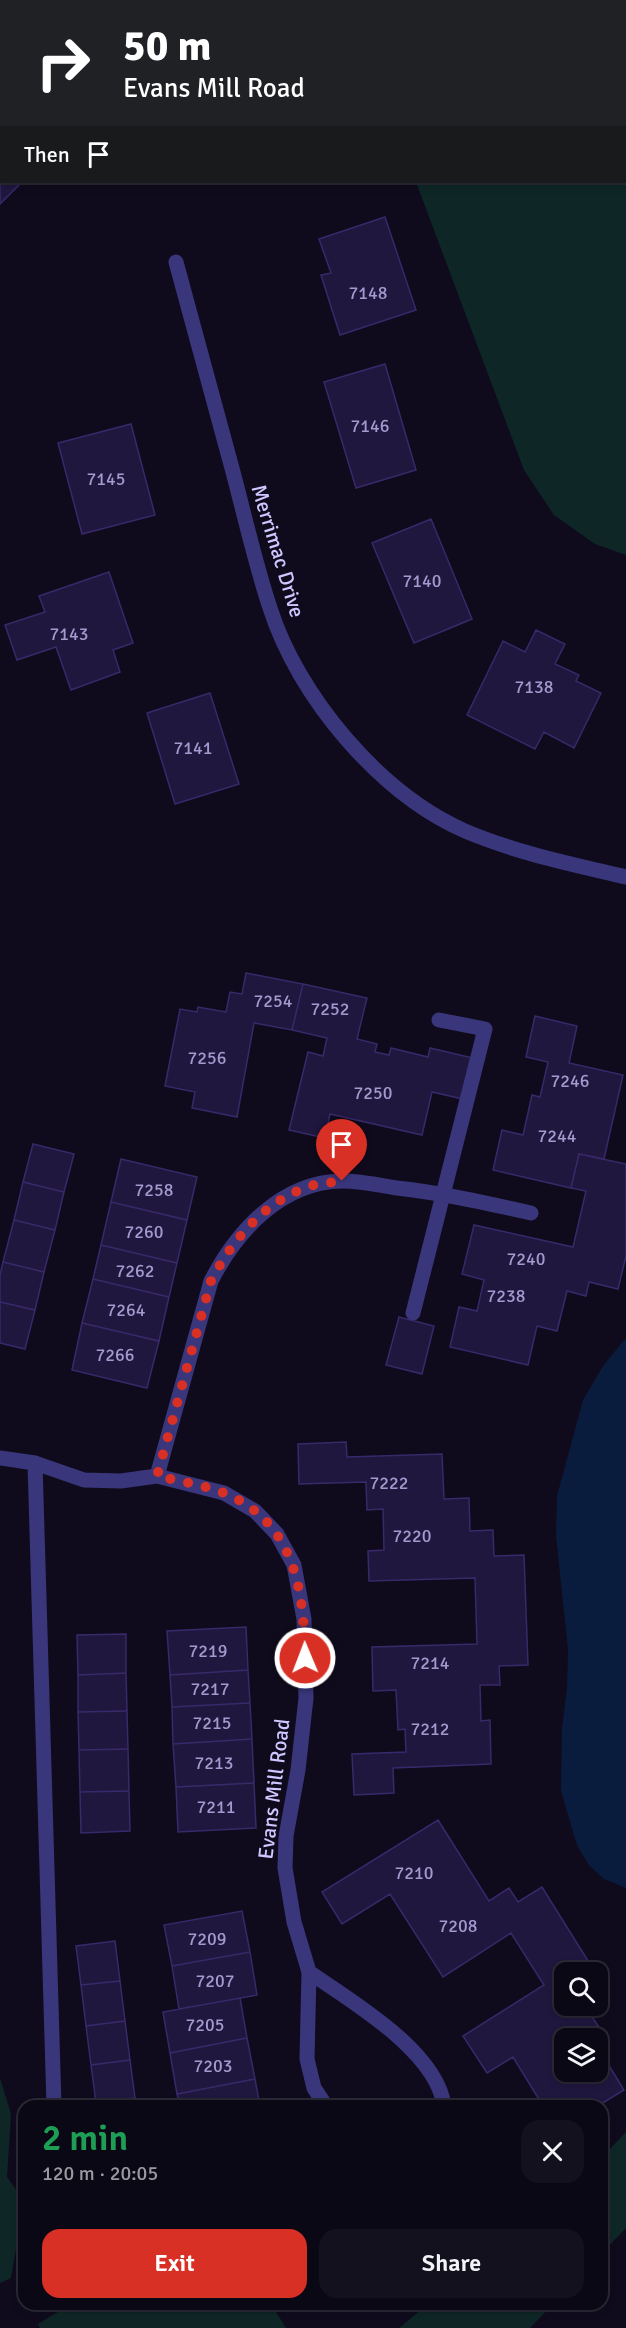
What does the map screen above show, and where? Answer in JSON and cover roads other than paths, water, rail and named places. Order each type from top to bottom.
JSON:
[{"type":"street","name":"Merrimac Drive","points":[[176,262],[270,609],[295,666],[329,719],[371,765],[415,801],[463,830],[519,852],[626,877]]},
{"type":"street","points":[[413,1314],[485,1029],[439,1020]]},
{"type":"street","points":[[157,1476],[211,1281],[224,1257],[248,1226],[280,1199],[307,1187],[342,1181],[443,1194],[531,1213]]},
{"type":"street","name":"Evans Mill Road","points":[[0,1458],[35,1463],[84,1479],[121,1481],[157,1476],[224,1493],[255,1511],[277,1534],[294,1565],[304,1619],[306,1698],[298,1770],[286,1836],[285,1868],[294,1923],[309,1972],[307,2059],[314,2088],[322,2100]]},
{"type":"street","points":[[35,1463],[54,2100]]},
{"type":"street","points":[[309,1972],[382,2022],[419,2058],[437,2082],[442,2100]]},
{"type":"water","points":[[626,1338],[626,1888],[604,1879],[589,1865],[577,1845],[561,1791],[562,1728],[567,1688],[568,1649],[556,1536],[557,1496],[583,1400],[603,1366]]}]
